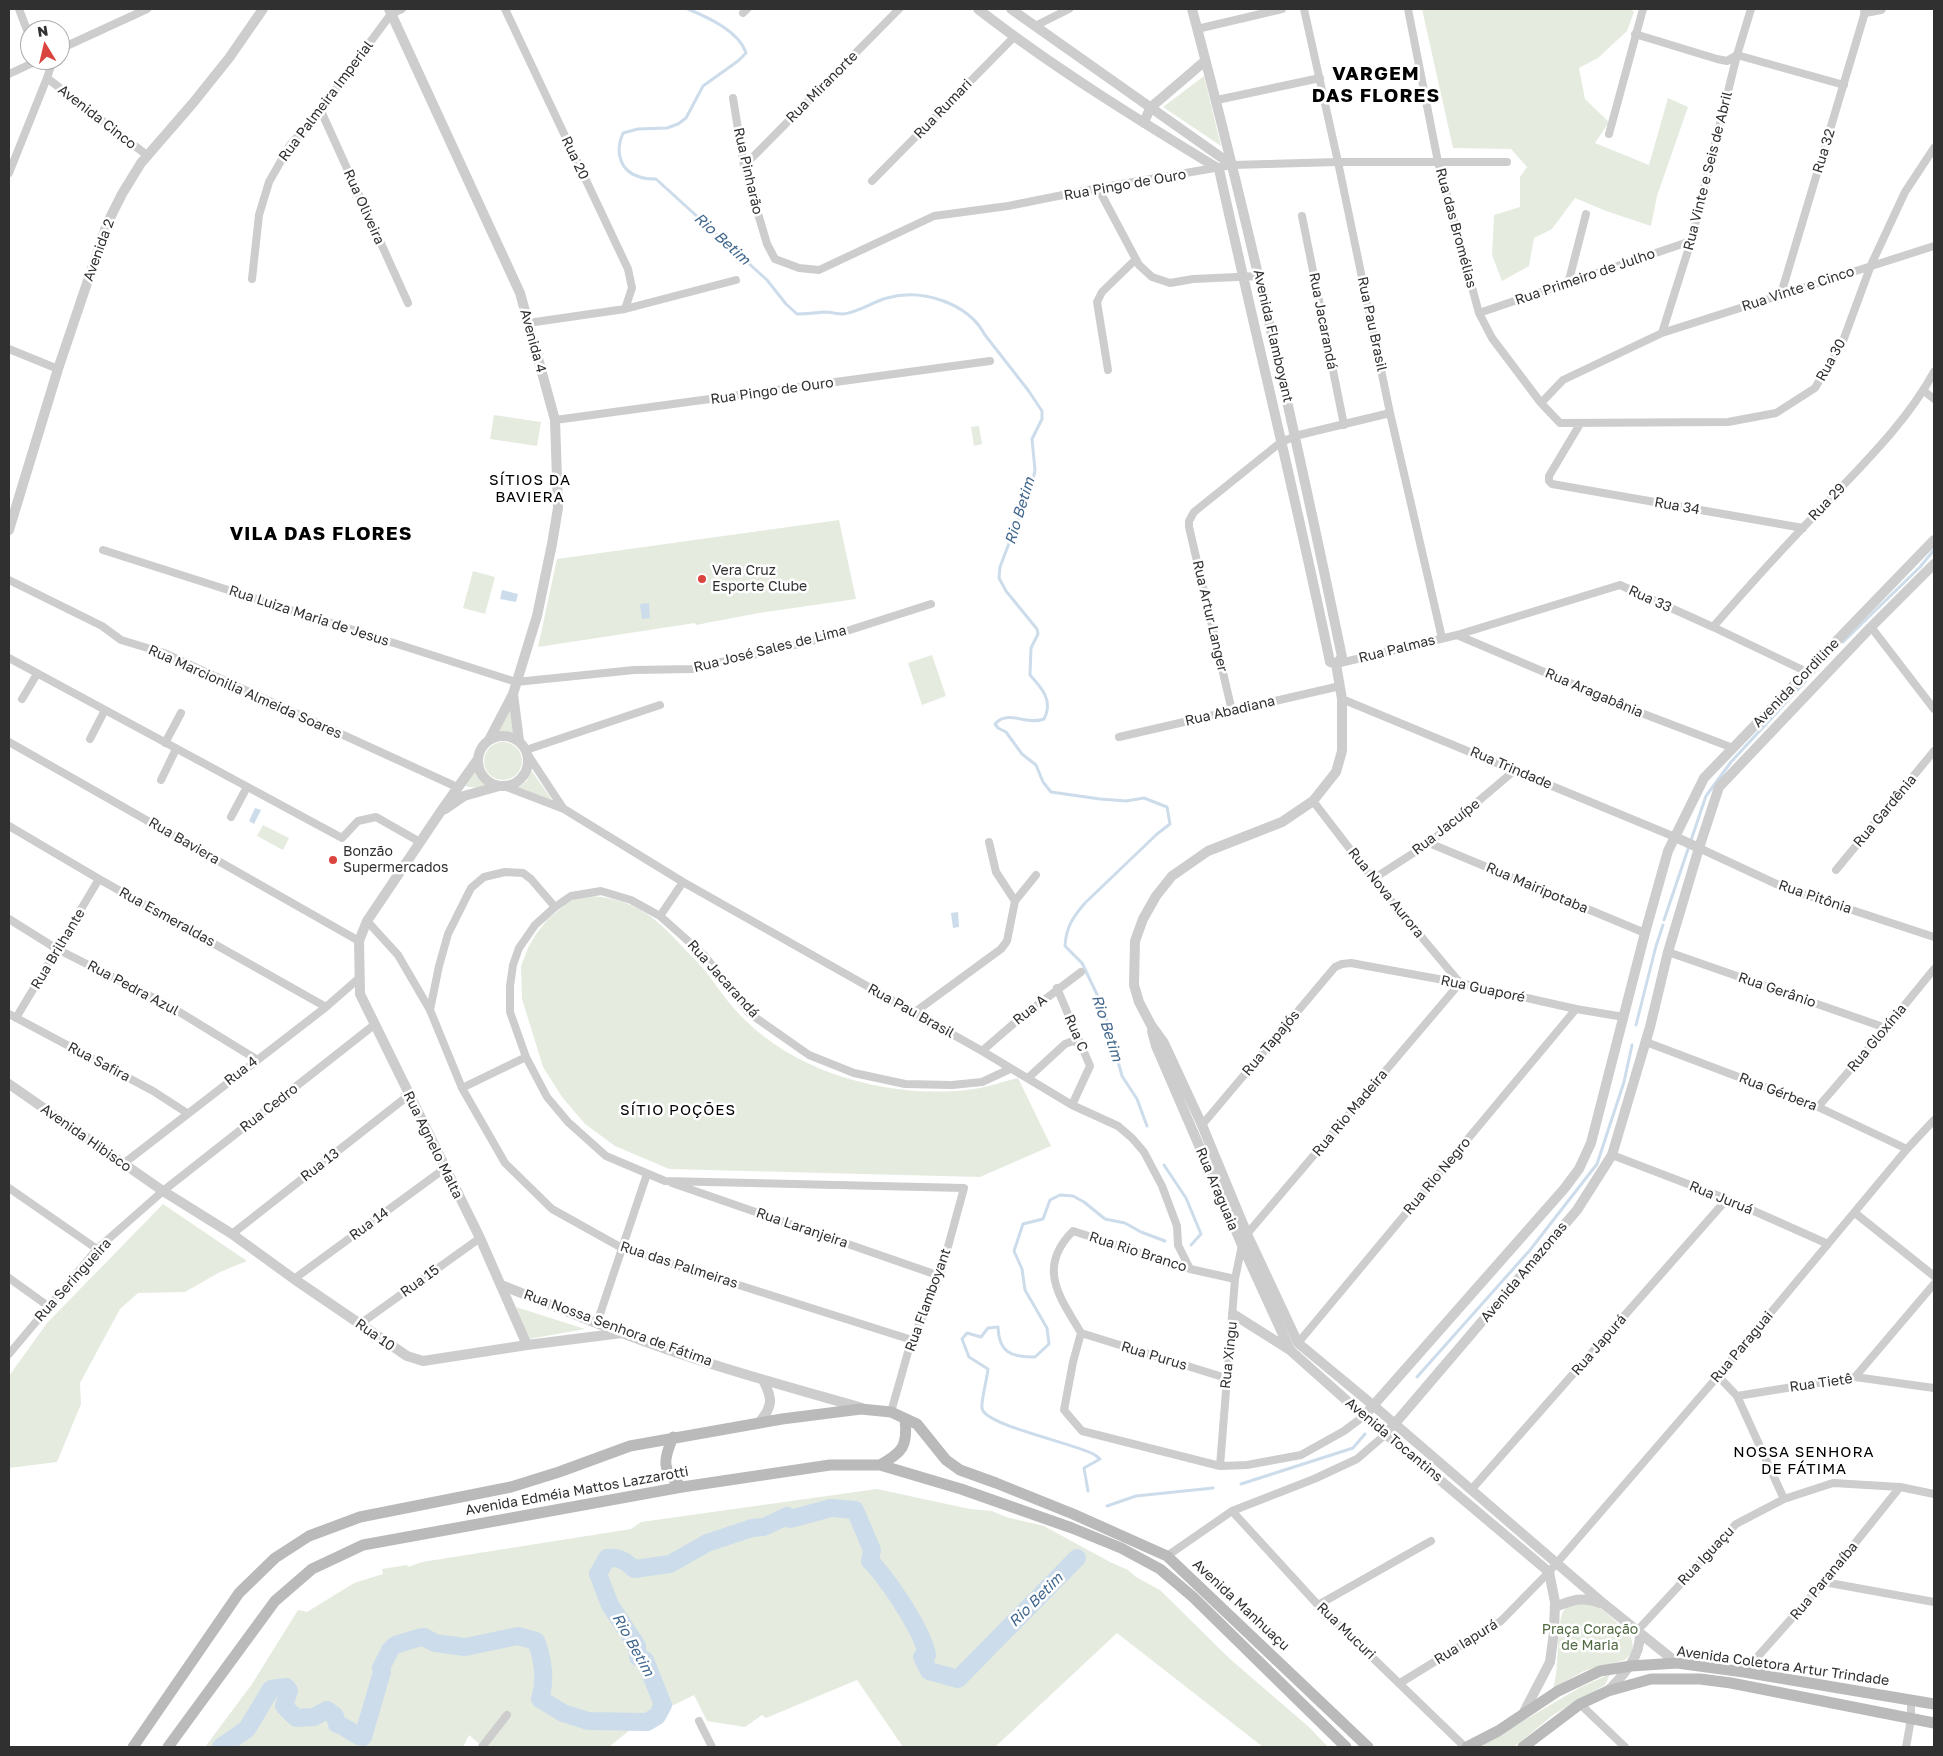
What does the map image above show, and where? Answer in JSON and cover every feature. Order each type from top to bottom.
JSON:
[{"type":"main road","name":"Avenida Edméia Mattos Lazzarotti","points":[[133,1747],[240,1593],[275,1558],[309,1536],[360,1517],[511,1487],[630,1446],[759,1423],[844,1411],[866,1410],[896,1414],[917,1424],[946,1460],[960,1470],[1073,1514]]},
{"type":"main road","points":[[880,1465],[900,1452],[904,1445],[906,1436],[905,1419],[896,1414]]},
{"type":"main road","points":[[673,1438],[666,1454],[666,1471],[671,1479],[682,1487]]},
{"type":"main road","name":"Avenida Edméia Mattos Lazzarotti","points":[[168,1747],[275,1601],[312,1569],[363,1545],[682,1487],[830,1465],[880,1465],[961,1489],[1072,1528]]},
{"type":"main road","name":"Avenida Manhuaçu","points":[[1073,1514],[1167,1556],[1368,1747]]},
{"type":"main road","name":"Avenida Manhuaçu","points":[[1072,1528],[1121,1548],[1160,1569],[1194,1597],[1346,1747]]},
{"type":"main road","name":"Avenida Coletora Artur Trindade","points":[[1466,1747],[1498,1731],[1558,1691],[1600,1671],[1631,1666],[1677,1663],[1744,1672],[1934,1704]]},
{"type":"main road","name":"Avenida Coletora Artur Trindade","points":[[1523,1747],[1580,1704],[1608,1691],[1651,1679],[1700,1679],[1731,1683],[1934,1723]]},
{"type":"street","points":[[70,44],[147,9]]},
{"type":"street","name":"Avenida 2","points":[[9,530],[58,369],[107,224],[122,194],[148,156],[223,66],[263,9]]},
{"type":"street","points":[[390,11],[402,9]]},
{"type":"street","name":"Rua 20","points":[[505,9],[628,269],[632,288],[625,309]]},
{"type":"street","name":"Rua Miranorte","points":[[744,166],[899,9]]},
{"type":"street","points":[[978,9],[1014,37],[1144,123],[1219,169]]},
{"type":"street","points":[[1011,9],[1232,165]]},
{"type":"street","points":[[1036,26],[1069,9]]},
{"type":"street","name":"Avenida Flamboyant","points":[[1192,9],[1217,100],[1296,436],[1342,657],[1336,664]]},
{"type":"street","points":[[1197,29],[1282,9]]},
{"type":"street","name":"Rua Pau Brasil","points":[[1304,9],[1390,413],[1442,638]]},
{"type":"street","name":"Rua das Bromélias","points":[[1408,9],[1438,162],[1479,313],[1492,338],[1541,403],[1560,423]]},
{"type":"street","points":[[1609,134],[1643,9]]},
{"type":"street","name":"Rua Vinte e Seis de Abril","points":[[1662,333],[1691,241],[1737,55],[1751,9]]},
{"type":"street","points":[[1866,10],[1881,9]]},
{"type":"street","name":"Rua 32","points":[[1781,294],[1866,10]]},
{"type":"street","name":"Rua Palmeira Imperial","points":[[252,279],[259,215],[269,182],[290,145],[321,111],[390,11]]},
{"type":"street","name":"Avenida 4","points":[[390,11],[520,293],[555,420],[558,514],[537,616],[513,694],[488,740]]},
{"type":"street","points":[[1635,34],[1717,60],[1727,60],[1737,55],[1844,85]]},
{"type":"street","name":"Rua Rumari","points":[[872,181],[1014,37]]},
{"type":"street","points":[[1144,123],[1150,108],[1205,61]]},
{"type":"street","points":[[9,173],[49,70]]},
{"type":"street","name":"Avenida Cinco","points":[[47,78],[148,156]]},
{"type":"street","points":[[1217,100],[1320,78]]},
{"type":"street","name":"Rua Pinharão","points":[[733,98],[744,166],[767,244]]},
{"type":"street","name":"Rua Oliveira","points":[[321,111],[408,302]]},
{"type":"street","name":"Rua 30","points":[[1560,423],[1728,422],[1776,413],[1816,388],[1842,341],[1871,265],[1905,192],[1934,148]]},
{"type":"street","name":"Rua Pingo de Ouro","points":[[767,244],[774,258],[798,268],[819,270],[934,216],[1008,206],[1098,188],[1219,169],[1232,165],[1338,162],[1507,162]]},
{"type":"street","name":"Avenida Flamboyant","points":[[1219,169],[1330,662],[1336,664]]},
{"type":"street","points":[[1098,188],[1139,265],[1152,277],[1170,283],[1193,279],[1258,276]]},
{"type":"street","points":[[1568,284],[1586,214]]},
{"type":"street","name":"Rua Jacarandá","points":[[1302,216],[1344,425]]},
{"type":"street","name":"Rua Primeiro de Julho","points":[[1479,313],[1691,241]]},
{"type":"street","name":"Rua Vinte e Cinco","points":[[1541,403],[1564,380],[1662,333],[1934,246]]},
{"type":"street","points":[[1108,370],[1097,302],[1102,292],[1136,259]]},
{"type":"street","points":[[528,323],[625,309],[736,280]]},
{"type":"street","points":[[9,350],[58,369]]},
{"type":"street","name":"Rua Pingo de Ouro","points":[[555,420],[990,361]]},
{"type":"street","name":"Rua 29","points":[[1713,626],[1802,528],[1876,451],[1924,391],[1934,372]]},
{"type":"street","points":[[1924,391],[1934,399]]},
{"type":"street","points":[[1281,442],[1296,436],[1390,413]]},
{"type":"street","name":"Rua 34","points":[[1580,424],[1549,476],[1549,481],[1552,484],[1802,528]]},
{"type":"street","name":"Rua Artur Langer","points":[[1232,711],[1189,521],[1194,512],[1281,442]]},
{"type":"street","name":"Avenida Cordiline","points":[[1677,838],[1704,778],[1934,540]]},
{"type":"street","name":"Rua Luiza Maria de Jesus","points":[[102,550],[516,682]]},
{"type":"street","name":"Avenida Cordiline","points":[[1696,846],[1719,787],[1934,564]]},
{"type":"street","name":"Rua Marcionilia Almeida Soares","points":[[9,580],[102,626],[121,640],[164,653],[457,787]]},
{"type":"street","name":"Rua 33","points":[[1457,635],[1620,585],[1713,626],[1806,672]]},
{"type":"street","name":"Rua José Sales de Lima","points":[[516,682],[634,670],[692,669],[828,637],[931,604]]},
{"type":"street","points":[[1872,627],[1934,708]]},
{"type":"street","name":"Rua Palmas","points":[[1336,664],[1457,635]]},
{"type":"street","name":"Rua Aragabânia","points":[[1457,635],[1636,711],[1733,748]]},
{"type":"street","points":[[9,658],[342,838],[358,822],[376,817],[420,842]]},
{"type":"street","name":"Avenida Flamboyant","points":[[1143,919],[1156,896],[1172,876],[1190,862],[1208,851],[1282,822],[1313,801],[1336,772],[1342,751],[1342,699],[1336,664]]},
{"type":"street","points":[[22,699],[37,674]]},
{"type":"street","name":"Rua Abadiana","points":[[1119,737],[1340,686]]},
{"type":"street","name":"Avenida 4","points":[[513,694],[519,741]]},
{"type":"street","name":"Rua Trindade","points":[[1342,699],[1677,838]]},
{"type":"street","points":[[527,753],[660,704]]},
{"type":"street","points":[[90,739],[105,710]]},
{"type":"street","points":[[165,743],[181,714]]},
{"type":"street","points":[[359,941],[368,921],[438,814],[478,758],[480,750],[488,740],[506,736],[519,741],[527,753],[529,763],[524,776],[512,785],[476,792],[458,800],[438,814]]},
{"type":"street","name":"Rua Baviera","points":[[9,742],[359,941]]},
{"type":"street","points":[[161,780],[176,749]]},
{"type":"street","name":"Rua Gardênia","points":[[1836,870],[1934,751]]},
{"type":"street","name":"Rua Pau Brasil","points":[[527,753],[564,809]]},
{"type":"street","points":[[478,758],[480,771],[485,778],[502,786]]},
{"type":"street","name":"Rua Jacuípe","points":[[1373,879],[1429,842],[1515,770]]},
{"type":"street","name":"Rua Pau Brasil","points":[[502,786],[564,809],[683,882],[915,1012],[1072,1105],[1118,1126],[1144,1152],[1168,1198],[1177,1226],[1178,1245],[1190,1269]]},
{"type":"street","points":[[231,817],[247,787]]},
{"type":"street","points":[[457,787],[469,792],[476,792]]},
{"type":"street","name":"Rua Nova Aurora","points":[[1313,801],[1373,879],[1460,983]]},
{"type":"street","name":"Rua Esmeraldas","points":[[9,826],[326,1007]]},
{"type":"street","points":[[1677,838],[1696,846]]},
{"type":"street","name":"Avenida Amazonas","points":[[1220,1466],[1247,1465],[1301,1455],[1344,1431],[1364,1416],[1564,1189],[1579,1169],[1591,1142],[1668,851],[1677,838]]},
{"type":"street","points":[[989,842],[998,876],[1015,901]]},
{"type":"street","name":"Rua Mairipotaba","points":[[1429,842],[1645,933]]},
{"type":"street","name":"Rua Pitônia","points":[[1696,846],[1785,888],[1934,937]]},
{"type":"street","name":"Avenida Amazonas","points":[[1167,1556],[1232,1511],[1314,1479],[1357,1459],[1395,1425],[1577,1210],[1612,1155],[1646,1042],[1696,846]]},
{"type":"street","points":[[430,1010],[448,934],[471,888],[484,877],[504,872],[523,873],[532,879],[555,907]]},
{"type":"street","points":[[915,1012],[1001,949],[1007,941],[1015,901],[1036,875]]},
{"type":"street","name":"Rua Brilhante","points":[[12,1016],[57,949],[99,879]]},
{"type":"street","points":[[660,916],[683,882]]},
{"type":"street","name":"Rua Jacarandá","points":[[964,1188],[665,1180],[606,1156],[568,1122],[546,1097],[526,1057],[510,1012],[513,964],[519,948],[530,933],[555,907],[570,896],[601,891],[631,900],[660,916],[704,955],[749,1013],[809,1055],[854,1074],[905,1084],[952,1085],[982,1082],[1010,1069]]},
{"type":"street","name":"Rua Pedra Azul","points":[[9,919],[57,949],[168,1005],[256,1059]]},
{"type":"street","name":"Rua Araguaia","points":[[1143,919],[1135,941],[1134,984],[1139,1002],[1151,1025],[1164,1043],[1202,1125],[1294,1347]]},
{"type":"street","name":"Rua das Palmeiras","points":[[368,921],[398,955],[430,1010],[462,1088],[505,1163],[552,1209],[622,1248],[912,1340]]},
{"type":"street","name":"Rua Agnelo Malta","points":[[359,941],[358,979],[360,994],[444,1169],[480,1238],[527,1345]]},
{"type":"street","name":"Rua Gerânio","points":[[1668,952],[1886,1028]]},
{"type":"street","name":"Rua Guaporé","points":[[1342,964],[1460,983],[1576,1010],[1624,1017]]},
{"type":"street","name":"Rua Tapajós","points":[[1202,1125],[1335,967],[1342,964]]},
{"type":"street","name":"Rua Gloxínia","points":[[1818,1106],[1934,969]]},
{"type":"street","name":"Rua A","points":[[982,1051],[1057,988],[1081,972]]},
{"type":"street","name":"Rua 4","points":[[123,1164],[256,1059],[326,1007],[358,979]]},
{"type":"street","name":"Rua Rio Madeira","points":[[1242,1245],[1248,1234],[1460,983]]},
{"type":"street","name":"Rua C","points":[[1057,988],[1090,1066],[1072,1105]]},
{"type":"street","name":"Rua Rio Negro","points":[[1294,1347],[1576,1010]]},
{"type":"street","name":"Rua Safira","points":[[12,1016],[153,1091],[187,1113]]},
{"type":"street","name":"Rua Cedro","points":[[163,1190],[374,1025]]},
{"type":"street","name":"Rua Araguaia","points":[[1151,1025],[1156,1046],[1242,1245],[1294,1347]]},
{"type":"street","points":[[1028,1078],[1065,1044],[1074,1041],[1081,1044]]},
{"type":"street","name":"Rua Gérbera","points":[[1646,1042],[1818,1106],[1908,1149]]},
{"type":"street","points":[[462,1088],[526,1057]]},
{"type":"street","name":"Avenida Hibisco","points":[[9,1084],[163,1190]]},
{"type":"street","name":"Rua 13","points":[[232,1234],[409,1095]]},
{"type":"street","name":"Rua Paraguai","points":[[1549,1572],[1718,1376],[1934,1120]]},
{"type":"street","name":"Rua Juruá","points":[[1612,1155],[1727,1199],[1828,1244]]},
{"type":"street","name":"Rua 14","points":[[294,1279],[444,1169]]},
{"type":"street","points":[[597,1323],[647,1174]]},
{"type":"street","name":"Rua Laranjeira","points":[[665,1180],[940,1276]]},
{"type":"street","points":[[9,1188],[97,1249]]},
{"type":"street","name":"Rua Flamboyant","points":[[896,1414],[912,1340],[940,1276],[964,1188]]},
{"type":"street","name":"Rua 10","points":[[163,1190],[232,1234],[407,1356],[423,1361],[622,1333]]},
{"type":"street","name":"Rua Seringueira","points":[[9,1354],[97,1249],[163,1190]]},
{"type":"street","name":"Rua Japurá","points":[[1471,1490],[1727,1199]]},
{"type":"street","points":[[1855,1213],[1934,1276]]},
{"type":"street","name":"Rua Rio Branco","points":[[1081,1334],[1058,1293],[1054,1279],[1054,1266],[1064,1240],[1073,1231],[1190,1269],[1236,1279]]},
{"type":"street","name":"Rua 15","points":[[360,1324],[480,1238]]},
{"type":"street","name":"Rua Xingu","points":[[1220,1466],[1226,1378],[1236,1279],[1242,1245]]},
{"type":"street","points":[[9,1278],[48,1306]]},
{"type":"street","points":[[1855,1377],[1934,1284]]},
{"type":"street","name":"Rua Nossa Senhora de Fátima","points":[[502,1285],[622,1333],[763,1380],[866,1410]]},
{"type":"street","name":"Avenida Tocantins","points":[[1233,1314],[1294,1347],[1374,1406],[1604,1604],[1677,1663]]},
{"type":"street","points":[[1081,1334],[1073,1362],[1064,1410],[1082,1431],[1220,1466]]},
{"type":"street","name":"Rua Purus","points":[[1081,1334],[1226,1378]]},
{"type":"street","name":"Avenida Tocantins","points":[[1294,1347],[1364,1416],[1549,1572]]},
{"type":"street","points":[[1718,1376],[1737,1396],[1784,1499]]},
{"type":"street","name":"Rua Tietê","points":[[1737,1396],[1855,1377],[1934,1388]]},
{"type":"street","points":[[759,1423],[766,1414],[770,1404],[770,1396],[763,1380]]},
{"type":"street","name":"Rua Iguaçu","points":[[1638,1632],[1736,1524],[1784,1499],[1833,1483],[1900,1486],[1934,1494]]},
{"type":"street","name":"Rua Paranaíba","points":[[1744,1672],[1824,1582],[1900,1486]]},
{"type":"street","name":"Rua Mucuri","points":[[1232,1511],[1318,1605],[1466,1747]]},
{"type":"street","points":[[1318,1605],[1431,1540]]},
{"type":"street","points":[[1524,1712],[1550,1662],[1554,1632],[1554,1607],[1549,1572]]},
{"type":"street","name":"Rua Iapurá","points":[[1400,1683],[1501,1621],[1549,1572]]},
{"type":"street","points":[[1824,1582],[1934,1602]]},
{"type":"street","points":[[1554,1607],[1577,1598],[1585,1598],[1604,1604]]},
{"type":"street","points":[[1608,1691],[1631,1666],[1640,1644],[1638,1632]]},
{"type":"street","points":[[1906,1747],[1911,1719],[1911,1700]]},
{"type":"street","points":[[1580,1704],[1624,1747]]},
{"type":"street","points":[[482,1747],[507,1715]]},
{"type":"street","points":[[699,1721],[712,1747]]},
{"type":"green space","points":[[1422,9],[1630,9],[1634,12],[1627,31],[1598,58],[1579,68],[1585,99],[1609,122],[1595,143],[1649,165],[1668,98],[1688,107],[1657,196],[1651,226],[1575,198],[1552,229],[1534,238],[1529,266],[1502,281],[1492,255],[1494,215],[1520,207],[1520,177],[1527,167],[1511,149],[1453,148]]},
{"type":"green space","points":[[1204,76],[1221,146],[1163,107]]},
{"type":"green space","points":[[494,415],[541,422],[537,446],[490,439]]},
{"type":"green space","points":[[979,426],[982,444],[974,446],[971,427]]},
{"type":"green space","name":"Vera Cruz Esporte Clube","points":[[839,520],[856,599],[759,613],[696,625],[695,623],[538,647],[557,559]]},
{"type":"green space","points":[[473,571],[495,577],[485,614],[463,608]]},
{"type":"green space","points":[[932,655],[946,696],[922,705],[908,663]]},
{"type":"green space","points":[[514,696],[519,736],[511,733],[496,734]]},
{"type":"green space","points":[[503,742],[517,747],[522,761],[517,775],[503,780],[489,775],[484,761],[489,747]]},
{"type":"green space","points":[[475,766],[478,773],[488,784],[472,787],[462,784]]},
{"type":"green space","points":[[531,770],[553,801],[517,788],[527,781]]},
{"type":"green space","points":[[263,825],[289,838],[283,850],[257,836]]},
{"type":"green space","points":[[591,896],[631,905],[651,917],[671,934],[701,966],[745,1020],[768,1039],[794,1056],[822,1069],[852,1080],[882,1087],[914,1091],[974,1089],[1018,1078],[1051,1146],[980,1177],[669,1169],[615,1146],[585,1124],[562,1097],[543,1067],[522,999],[521,966],[536,934],[548,919],[566,904],[574,899]]},
{"type":"green space","points":[[163,1204],[247,1261],[220,1272],[185,1292],[138,1293],[120,1309],[80,1383],[81,1404],[57,1462],[9,1468],[9,1376],[47,1323]]},
{"type":"green space","points":[[516,1307],[585,1329],[529,1339]]},
{"type":"green space","points":[[877,1489],[970,1509],[992,1511],[1006,1517],[1044,1526],[1128,1570],[1136,1577],[1160,1590],[1229,1658],[1310,1728],[1328,1747],[1263,1747],[1117,1633],[995,1747],[903,1747],[857,1680],[766,1718],[762,1715],[745,1727],[707,1721],[694,1695],[641,1721],[609,1747],[483,1747],[469,1735],[463,1747],[205,1747],[252,1684],[298,1610],[307,1612],[354,1583],[383,1574],[382,1569],[407,1565],[408,1567],[422,1562],[631,1529],[641,1522]]},
{"type":"green space","name":"Praça Coração de Maria","points":[[1578,1602],[1602,1609],[1630,1634],[1633,1646],[1631,1654],[1625,1660],[1584,1671],[1553,1688],[1557,1669],[1562,1616],[1567,1607]]},
{"type":"green space","points":[[1610,1674],[1605,1685],[1553,1715],[1514,1747],[1478,1747],[1581,1687]]},
{"type":"water","points":[[502,590],[518,594],[516,602],[500,599]]},
{"type":"water","points":[[649,603],[650,618],[642,619],[640,604]]},
{"type":"water","points":[[255,808],[261,810],[254,824],[249,821]]},
{"type":"water","points":[[958,912],[959,927],[953,928],[951,913]]},
{"type":"waterway","name":"Rio Betim","points":[[688,9],[730,32],[737,38],[746,53],[703,86],[686,118],[678,124],[667,128],[638,129],[623,133],[619,153],[627,170],[642,178],[656,179],[767,280],[786,304],[797,314],[824,312],[843,314],[887,298],[901,295],[929,297],[956,307],[977,324],[1042,411],[1042,419],[1032,439],[1035,470],[1033,480],[1000,567],[999,578],[1006,591],[1037,629],[1038,634],[1031,648],[1030,675],[1045,695],[1048,706],[1044,719],[1031,721],[1005,718],[995,724],[1006,732],[1022,754],[1036,765],[1043,782],[1051,792],[1126,801],[1144,798],[1167,807],[1170,824],[1157,834],[1085,903],[1071,923],[1065,946],[1082,963],[1103,1007],[1122,1076],[1137,1099],[1147,1126]]},
{"type":"waterway","points":[[1843,642],[1920,567],[1934,550]]},
{"type":"waterway","points":[[1664,920],[1706,796],[1731,762],[1824,661]]},
{"type":"waterway","points":[[1636,1025],[1663,925]]},
{"type":"waterway","points":[[1417,1377],[1530,1250],[1597,1164],[1624,1082],[1632,1045]]},
{"type":"waterway","name":"Rio Betim","points":[[1164,1165],[1186,1198],[1201,1234],[1191,1245]]},
{"type":"waterway","name":"Rio Betim","points":[[1088,1491],[1084,1468],[1100,1459],[1086,1451],[1014,1428],[987,1415],[982,1405],[988,1369],[969,1357],[962,1339],[967,1333],[981,1337],[988,1328],[998,1327],[1001,1343],[1008,1352],[1013,1354],[1035,1357],[1049,1344],[1047,1328],[1025,1290],[1022,1269],[1014,1251],[1023,1224],[1043,1219],[1050,1200],[1060,1195],[1073,1196],[1084,1202],[1105,1219],[1125,1223],[1141,1232],[1165,1241]]},
{"type":"waterway","points":[[1241,1484],[1353,1448],[1365,1434]]},
{"type":"waterway","points":[[1107,1506],[1136,1496],[1213,1488]]},
{"type":"waterway","name":"Rio Betim","points":[[221,1747],[247,1729],[271,1689],[286,1687],[289,1691],[284,1706],[296,1718],[314,1717],[327,1710],[335,1716],[337,1724],[363,1737],[382,1672],[381,1668],[390,1650],[395,1645],[424,1637],[435,1643],[465,1647],[518,1636],[536,1641],[543,1670],[543,1685],[540,1699],[563,1713],[588,1721],[647,1722],[657,1716],[663,1705],[645,1660],[638,1657],[637,1646],[610,1605],[598,1574],[607,1558],[622,1560],[634,1569],[670,1564],[707,1543],[752,1528],[764,1527],[787,1516],[790,1519],[831,1508],[855,1510],[872,1550],[870,1561],[912,1619],[924,1645],[927,1655],[922,1657],[929,1671],[958,1679],[1077,1558]]},
{"type":"place","name":"Vera Cruz Esporte Clube","points":[[702,579]]},
{"type":"place","name":"Bonzão Supermercados","points":[[333,860]]},
{"type":"district","name":"VARGEM DAS FLORES","points":[[1376,85]]},
{"type":"district","name":"SÍTIOS DA BAVIERA","points":[[530,488]]},
{"type":"district","name":"VILA DAS FLORES","points":[[321,534]]},
{"type":"district","name":"SÍTIO POÇÕES","points":[[678,1110]]},
{"type":"district","name":"NOSSA SENHORA DE FÁTIMA","points":[[1804,1460]]}]
